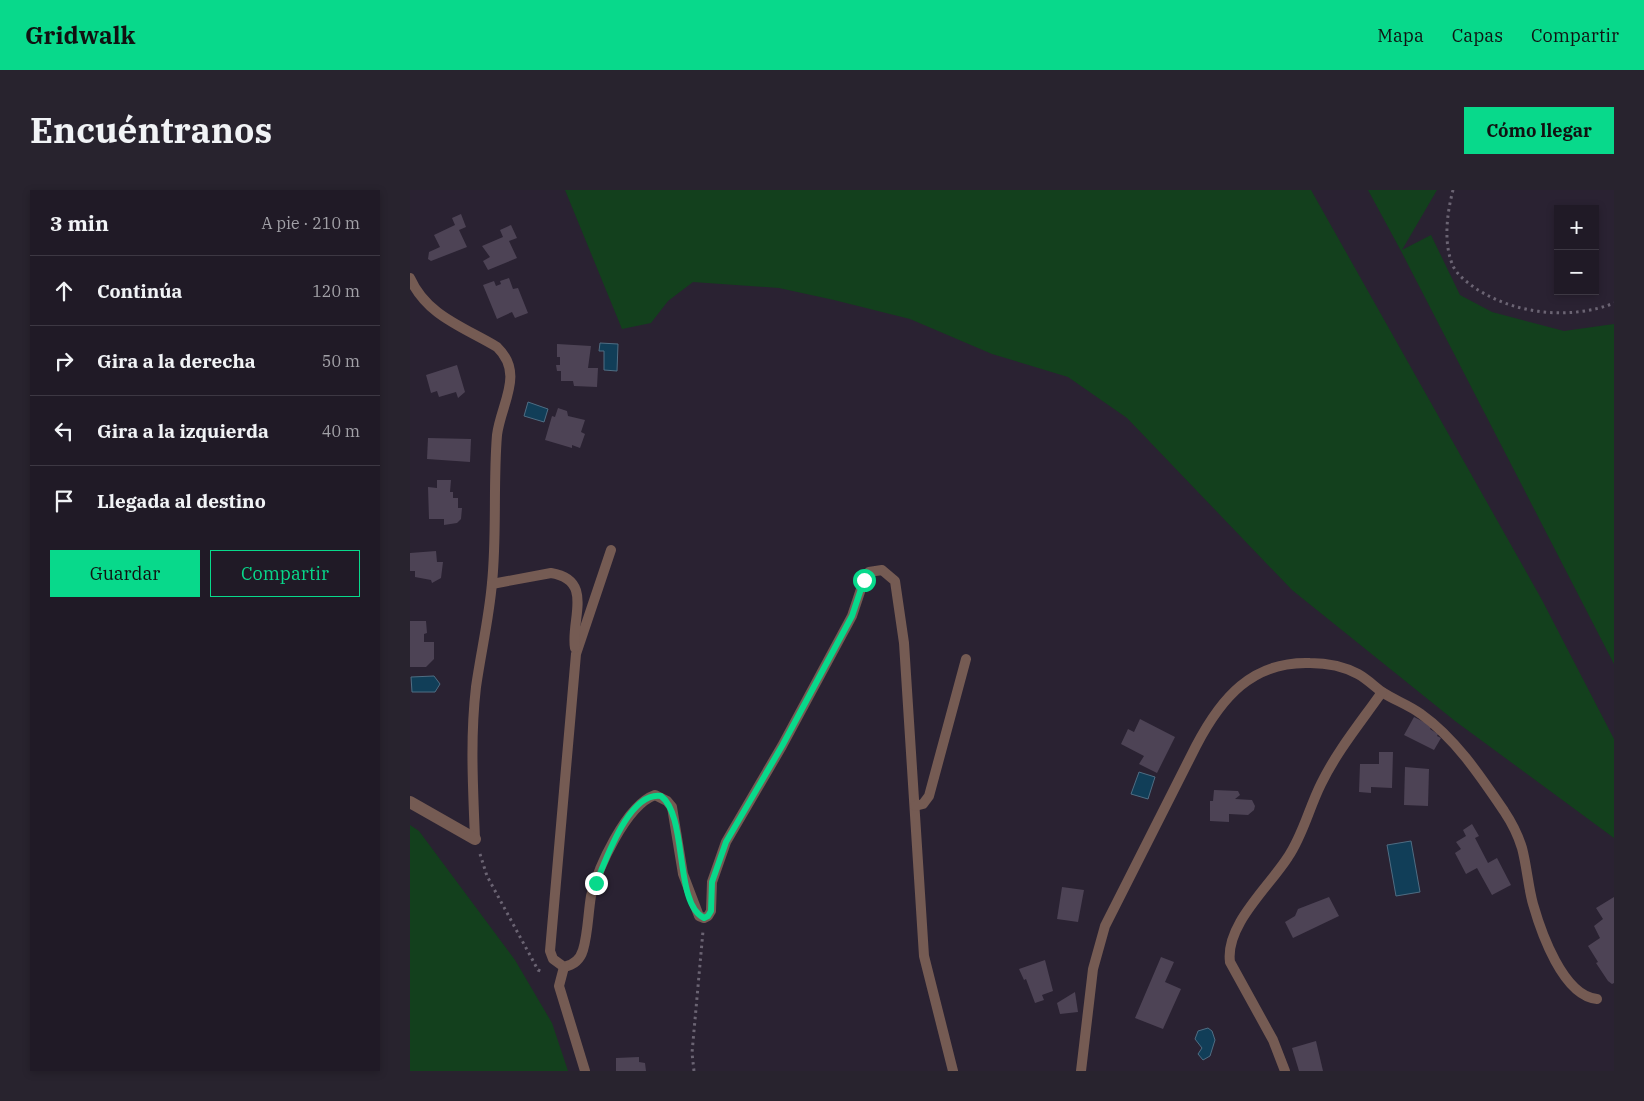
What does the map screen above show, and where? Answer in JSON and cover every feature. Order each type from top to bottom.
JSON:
[{"type":"street","points":[[410,802],[475,839]]},
{"type":"lane","points":[[410,278],[425,302],[435,312],[497,347],[509,361],[510,387],[497,436],[492,584],[474,716],[472,748],[475,839]]},
{"type":"lane","points":[[564,967],[553,959],[550,951],[576,654],[611,550]]},
{"type":"lane","points":[[564,967],[572,965],[578,960],[583,950],[592,895],[618,834],[632,811],[648,797],[661,796],[672,807],[683,874],[691,900],[699,916],[704,918],[708,916],[711,911],[712,882],[726,842],[782,746],[852,616],[864,580],[869,572],[876,570],[888,574],[895,581],[899,594],[905,652],[924,956],[953,1071]]},
{"type":"lane","points":[[492,584],[551,574],[560,575],[568,580],[574,586],[579,605],[573,639],[576,654]]},
{"type":"lane","points":[[915,806],[923,804],[928,796],[966,659]]},
{"type":"lane","points":[[1081,1071],[1092,969],[1105,926],[1205,729],[1223,702],[1236,689],[1261,672],[1288,663],[1316,663],[1346,668],[1359,674],[1382,692],[1401,701],[1438,727],[1505,812],[1516,830],[1522,848],[1532,902],[1550,950],[1568,982],[1588,998],[1597,999]]},
{"type":"lane","points":[[1285,1071],[1273,1040],[1232,966],[1229,952],[1232,939],[1238,926],[1296,844],[1320,784],[1333,762],[1382,692]]},
{"type":"lane","points":[[564,967],[560,978],[565,1009],[585,1071]]},
{"type":"path","points":[[1453,190],[1447,216],[1453,265],[1462,278],[1484,294],[1515,308],[1560,312],[1598,309],[1614,303]]},
{"type":"path","points":[[475,839],[487,876],[538,970],[560,978]]},
{"type":"path","points":[[694,1071],[692,1053],[704,918]]},
{"type":"green space","points":[[565,190],[1311,190],[1542,600],[1614,739],[1614,838],[1455,721],[1292,590],[1127,418],[1068,377],[992,354],[910,319],[779,288],[693,282],[668,301],[651,323],[622,329]]},
{"type":"green space","points":[[1368,190],[1437,190],[1402,250],[1431,235],[1460,295],[1492,312],[1564,331],[1614,324],[1614,664],[1401,251]]},
{"type":"green space","points":[[410,825],[419,831],[515,960],[552,1023],[568,1071],[410,1071]]},
{"type":"water","points":[[600,343],[618,344],[617,371],[604,370],[604,351],[599,351]]},
{"type":"water","points":[[528,402],[548,409],[544,422],[524,416]]},
{"type":"water","points":[[434,676],[440,684],[435,692],[412,692],[411,677]]},
{"type":"water","points":[[1139,772],[1155,777],[1148,799],[1131,794]]},
{"type":"water","points":[[1411,841],[1420,892],[1396,896],[1387,845]]},
{"type":"water","points":[[1208,1028],[1212,1031],[1215,1040],[1210,1056],[1203,1060],[1198,1054],[1202,1048],[1195,1039],[1198,1031]]},
{"type":"building","points":[[461,214],[466,227],[459,230],[467,247],[431,261],[428,259],[429,252],[440,247],[434,235],[455,225],[452,218]]},
{"type":"building","points":[[511,225],[517,238],[509,241],[517,258],[488,270],[483,261],[490,257],[482,246],[503,237],[500,230]]},
{"type":"building","points":[[509,278],[513,289],[518,288],[528,313],[515,318],[512,312],[497,319],[483,285],[494,281],[496,286],[501,284],[500,281]]},
{"type":"building","points":[[557,344],[591,346],[588,368],[598,368],[597,387],[574,386],[573,381],[561,381],[561,371],[557,371],[556,365],[560,365],[560,357],[557,357]]},
{"type":"building","points":[[457,365],[465,392],[458,398],[456,392],[439,397],[437,391],[431,393],[426,375]]},
{"type":"building","points":[[558,408],[567,411],[568,416],[585,420],[581,432],[585,434],[580,448],[572,445],[572,448],[545,440],[552,416],[555,417]]},
{"type":"building","points":[[428,438],[471,439],[470,462],[427,459]]},
{"type":"building","points":[[437,480],[451,480],[450,492],[453,492],[453,498],[458,498],[458,508],[462,508],[461,519],[457,523],[444,525],[444,519],[429,519],[428,487],[437,488]]},
{"type":"building","points":[[436,551],[437,562],[443,562],[441,578],[432,583],[431,580],[415,577],[415,571],[410,571],[410,553]]},
{"type":"building","points":[[410,621],[426,621],[427,633],[424,634],[424,642],[434,642],[434,659],[426,667],[410,667]]},
{"type":"building","points":[[1414,717],[1432,726],[1430,729],[1441,738],[1434,750],[1404,735]]},
{"type":"building","points":[[1140,719],[1175,737],[1157,773],[1139,764],[1144,756],[1121,744],[1128,729],[1134,732]]},
{"type":"building","points":[[1379,752],[1393,752],[1392,788],[1371,787],[1371,793],[1359,792],[1360,764],[1379,764]]},
{"type":"building","points":[[1405,767],[1429,769],[1428,806],[1404,805]]},
{"type":"building","points":[[1214,790],[1238,791],[1240,795],[1235,799],[1252,800],[1255,806],[1254,810],[1248,815],[1229,814],[1229,822],[1210,821],[1210,801],[1213,801]]},
{"type":"building","points":[[1472,824],[1479,836],[1475,838],[1488,863],[1497,858],[1511,885],[1492,895],[1477,868],[1466,874],[1455,853],[1461,849],[1456,842],[1466,836],[1463,830]]},
{"type":"building","points":[[1062,887],[1084,890],[1078,922],[1057,919]]},
{"type":"building","points":[[1329,897],[1339,916],[1293,938],[1285,922],[1295,916],[1298,909]]},
{"type":"building","points":[[1614,897],[1614,983],[1612,984],[1596,963],[1598,962],[1588,946],[1600,938],[1594,926],[1603,919],[1596,908]]},
{"type":"building","points":[[1161,957],[1174,962],[1165,982],[1181,989],[1163,1029],[1135,1018]]},
{"type":"building","points":[[1045,960],[1053,991],[1042,995],[1044,1000],[1035,1003],[1026,979],[1024,980],[1019,969]]},
{"type":"building","points":[[1075,992],[1078,1012],[1060,1014],[1057,1003]]},
{"type":"building","points":[[1316,1041],[1323,1071],[1299,1071],[1292,1048]]},
{"type":"building","points":[[639,1057],[639,1062],[645,1063],[646,1071],[616,1071],[616,1058]]},
{"type":"route","points":[[596,883],[618,834],[632,811],[648,797],[661,796],[668,801],[674,813],[683,874],[691,900],[699,916],[704,918],[708,916],[711,911],[712,882],[718,860],[726,842],[782,746],[852,616],[864,580]]}]
